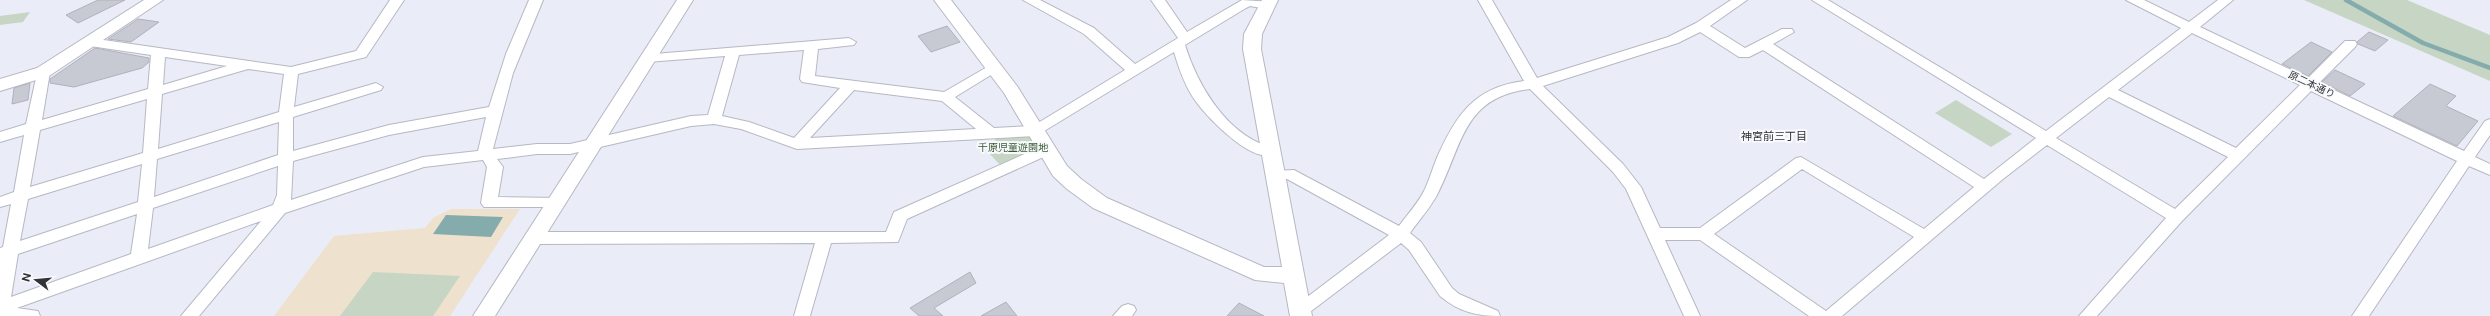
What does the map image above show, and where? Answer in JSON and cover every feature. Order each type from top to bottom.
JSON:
[{"type":"street","points":[[0,85],[43,72],[155,0]]},
{"type":"street","points":[[90,42],[291,71],[361,54],[397,0]]},
{"type":"street","points":[[536,0],[524,26],[494,111],[486,154],[495,167],[489,203],[555,202]]},
{"type":"street","points":[[484,316],[532,238],[685,0]]},
{"type":"street","points":[[942,0],[994,67],[1036,131],[1045,150],[1060,171],[1100,203],[1262,275],[1293,275]]},
{"type":"street","points":[[1030,0],[1088,31],[1135,71]]},
{"type":"street","points":[[1158,0],[1181,42],[1185,67],[1202,100],[1231,130],[1258,148],[1269,148]]},
{"type":"street","points":[[1485,0],[1533,84],[1618,168],[1632,187],[1656,234],[1692,316]]},
{"type":"street","points":[[1,308],[138,258],[423,162],[486,154],[570,149],[691,121],[714,119],[744,125],[797,144],[1036,131],[1241,5],[1249,2],[1268,2],[1253,34],[1252,49],[1269,148],[1301,313],[1401,234],[1430,193],[1444,159],[1463,121],[1473,108],[1498,90],[1533,84],[1666,43],[1701,26],[1740,0]]},
{"type":"street","points":[[1819,0],[2176,217]]},
{"type":"street","name":"原二本通り","points":[[2132,0],[2490,170]]},
{"type":"street","points":[[1831,316],[1924,236],[2045,137],[2108,91],[2226,0]]},
{"type":"street","points":[[1701,26],[1744,54],[1786,32]]},
{"type":"street","points":[[647,58],[849,42]]},
{"type":"street","points":[[1765,44],[1985,187]]},
{"type":"street","points":[[2087,316],[2176,217],[2350,44]]},
{"type":"street","points":[[812,45],[807,79],[946,97],[990,133]]},
{"type":"street","points":[[714,119],[734,50]]},
{"type":"street","points":[[138,258],[146,205],[158,53]]},
{"type":"street","points":[[0,137],[249,64]]},
{"type":"street","points":[[946,97],[994,67]]},
{"type":"street","points":[[189,316],[279,210],[285,195],[286,114],[291,71]]},
{"type":"street","points":[[1,308],[5,252],[21,196],[35,127],[43,72]]},
{"type":"street","points":[[797,144],[851,84]]},
{"type":"street","points":[[0,202],[376,87]]},
{"type":"street","points":[[2108,91],[2237,155]]},
{"type":"street","points":[[5,252],[286,158],[389,130],[494,111]]},
{"type":"street","points":[[2360,316],[2490,124]]},
{"type":"street","points":[[532,238],[892,238],[900,216],[1045,150]]},
{"type":"street","points":[[1703,234],[1801,162],[1924,236]]},
{"type":"street","points":[[1275,174],[1289,174],[1401,234],[1415,246],[1446,292],[1453,298],[1492,316]]},
{"type":"street","points":[[1656,234],[1703,234],[1821,316]]},
{"type":"street","points":[[802,316],[825,237]]},
{"type":"street","points":[[1,308],[16,315],[32,316]]},
{"type":"shaded area","points":[[451,209],[520,209],[450,316],[274,316],[334,236],[425,228],[433,218]]},
{"type":"shaded area","points":[[446,215],[503,217],[491,237],[433,234]]},
{"type":"green space","points":[[2304,0],[2407,0],[2490,35],[2490,81]]},
{"type":"green space","points":[[30,12],[23,22],[0,25],[0,16]]},
{"type":"green space","points":[[1956,100],[2012,134],[1991,147],[1935,113]]},
{"type":"green space","name":"千原児童遊園地","points":[[1032,134],[1039,148],[1000,165],[989,153],[1001,149],[994,138]]},
{"type":"green space","points":[[373,272],[460,276],[433,316],[340,316]]},
{"type":"building","points":[[98,0],[125,0],[78,23],[66,15]]},
{"type":"building","points":[[138,19],[159,22],[131,42],[108,39]]},
{"type":"building","points":[[947,26],[960,42],[931,52],[918,36]]},
{"type":"building","points":[[2369,32],[2388,40],[2375,51],[2358,44],[2357,42]]},
{"type":"building","points":[[2311,42],[2332,52],[2308,76],[2282,64]]},
{"type":"building","points":[[95,48],[149,58],[149,62],[142,68],[74,87],[50,83],[50,79]]},
{"type":"building","points":[[2335,70],[2365,84],[2350,96],[2322,82]]},
{"type":"building","points":[[30,83],[28,100],[12,104],[14,88]]},
{"type":"building","points":[[2430,84],[2456,96],[2446,106],[2478,121],[2457,146],[2393,116]]},
{"type":"building","points":[[970,272],[976,283],[934,308],[943,316],[919,316],[910,308]]},
{"type":"building","points":[[1006,302],[1017,316],[981,316]]},
{"type":"building","points":[[1239,303],[1264,316],[1227,316]]},
{"type":"waterway","points":[[2346,0],[2423,43],[2490,68]]},
{"type":"district","name":"神宮前三丁目","points":[[1774,136]]}]
